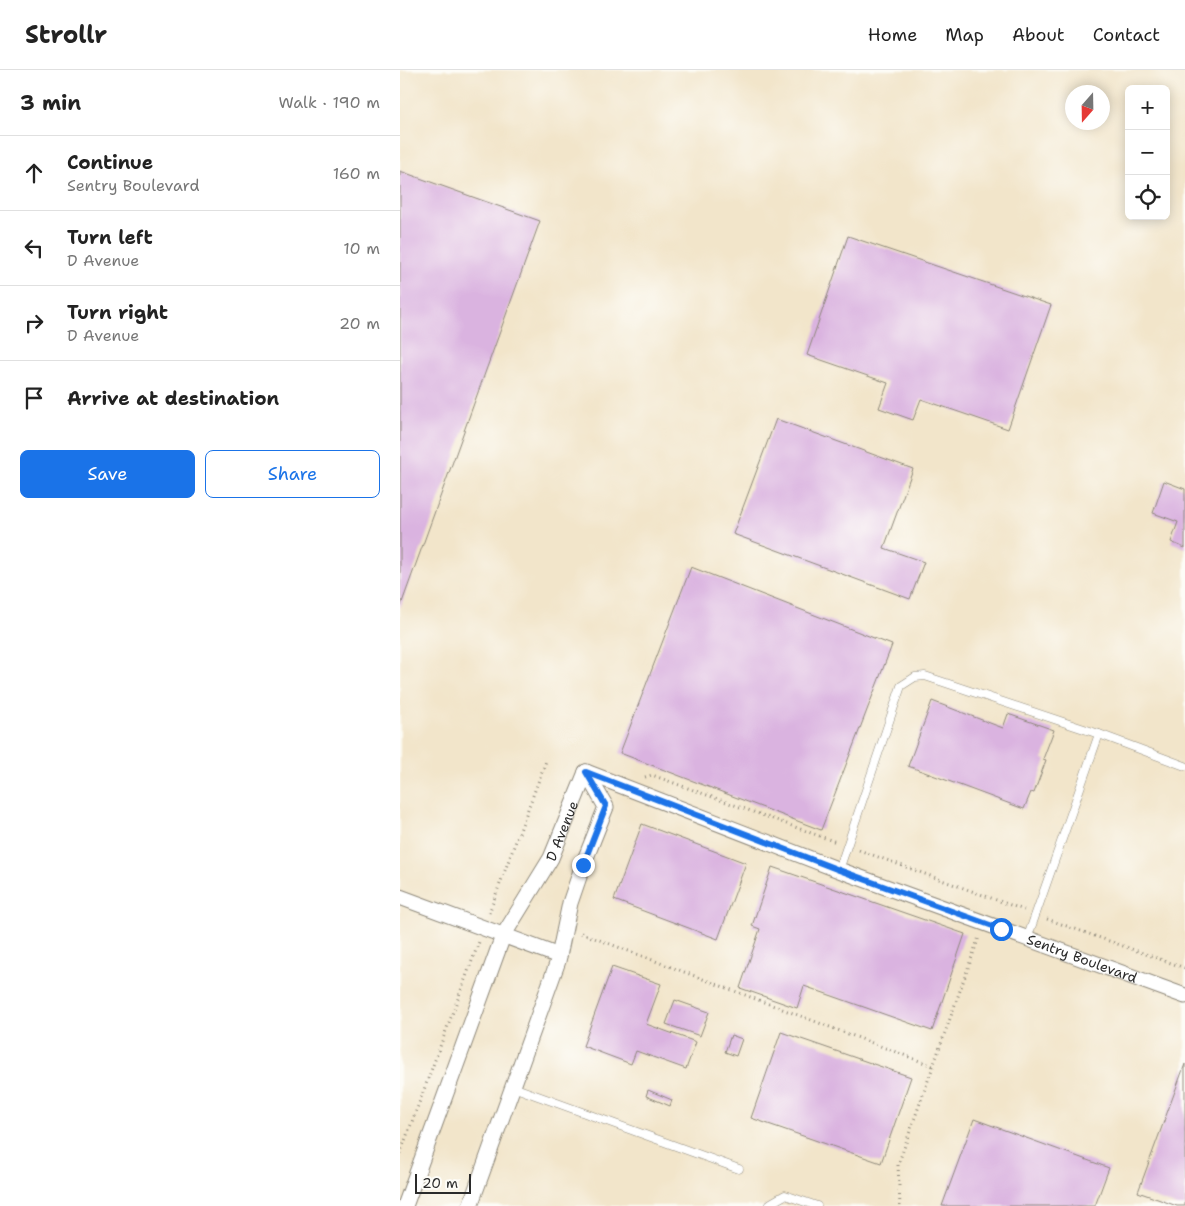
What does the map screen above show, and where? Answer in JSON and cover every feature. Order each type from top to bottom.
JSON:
[{"type":"street","points":[[470,1206],[559,956],[570,903],[606,806],[586,772]]},
{"type":"street","name":"Sentry Boulevard","points":[[586,772],[839,870],[1185,996]]},
{"type":"street","name":"D Avenue","points":[[405,1206],[503,936],[551,858],[586,772]]},
{"type":"street","points":[[400,897],[559,956]]},
{"type":"lane","points":[[839,870],[901,686],[915,677],[925,676],[1099,734],[1185,766]]},
{"type":"lane","points":[[1027,938],[1099,734]]},
{"type":"lane","points":[[513,1088],[739,1169]]},
{"type":"lane","points":[[769,1206],[770,1203],[785,1195],[817,1206]]},
{"type":"path","points":[[400,1154],[546,761]]},
{"type":"path","points":[[643,778],[652,775],[1185,968]]},
{"type":"path","points":[[900,1206],[898,1165],[992,899]]},
{"type":"path","points":[[565,927],[933,1066]]},
{"type":"building","points":[[400,171],[540,221],[400,608]]},
{"type":"building","points":[[848,236],[1051,305],[1008,429],[921,399],[913,420],[879,408],[888,383],[807,355]]},
{"type":"building","points":[[776,419],[913,469],[884,548],[924,562],[910,599],[733,534]]},
{"type":"building","points":[[1164,481],[1185,489],[1185,548],[1171,542],[1178,522],[1153,513]]},
{"type":"building","points":[[691,567],[892,645],[821,830],[620,753]]},
{"type":"building","points":[[932,701],[1003,728],[1008,714],[1054,730],[1043,759],[1046,760],[1034,793],[1031,792],[1024,809],[908,766]]},
{"type":"building","points":[[642,824],[746,863],[718,939],[614,900]]},
{"type":"building","points":[[772,867],[965,934],[932,1031],[804,986],[797,1008],[740,988],[760,929],[752,926]]},
{"type":"building","points":[[612,967],[661,984],[646,1024],[696,1042],[686,1069],[636,1051],[631,1064],[583,1046]]},
{"type":"building","points":[[675,1000],[709,1012],[700,1036],[666,1024]]},
{"type":"building","points":[[781,1032],[911,1077],[881,1163],[751,1118]]},
{"type":"building","points":[[731,1035],[742,1039],[736,1056],[725,1052]]},
{"type":"building","points":[[1185,1064],[1185,1206],[1177,1206],[1138,1192]]},
{"type":"building","points":[[648,1090],[672,1100],[670,1106],[646,1096]]},
{"type":"building","points":[[974,1119],[1109,1168],[1095,1206],[942,1206]]},
{"type":"route","points":[[583,865],[606,806],[586,772],[839,870],[1001,929]]}]
